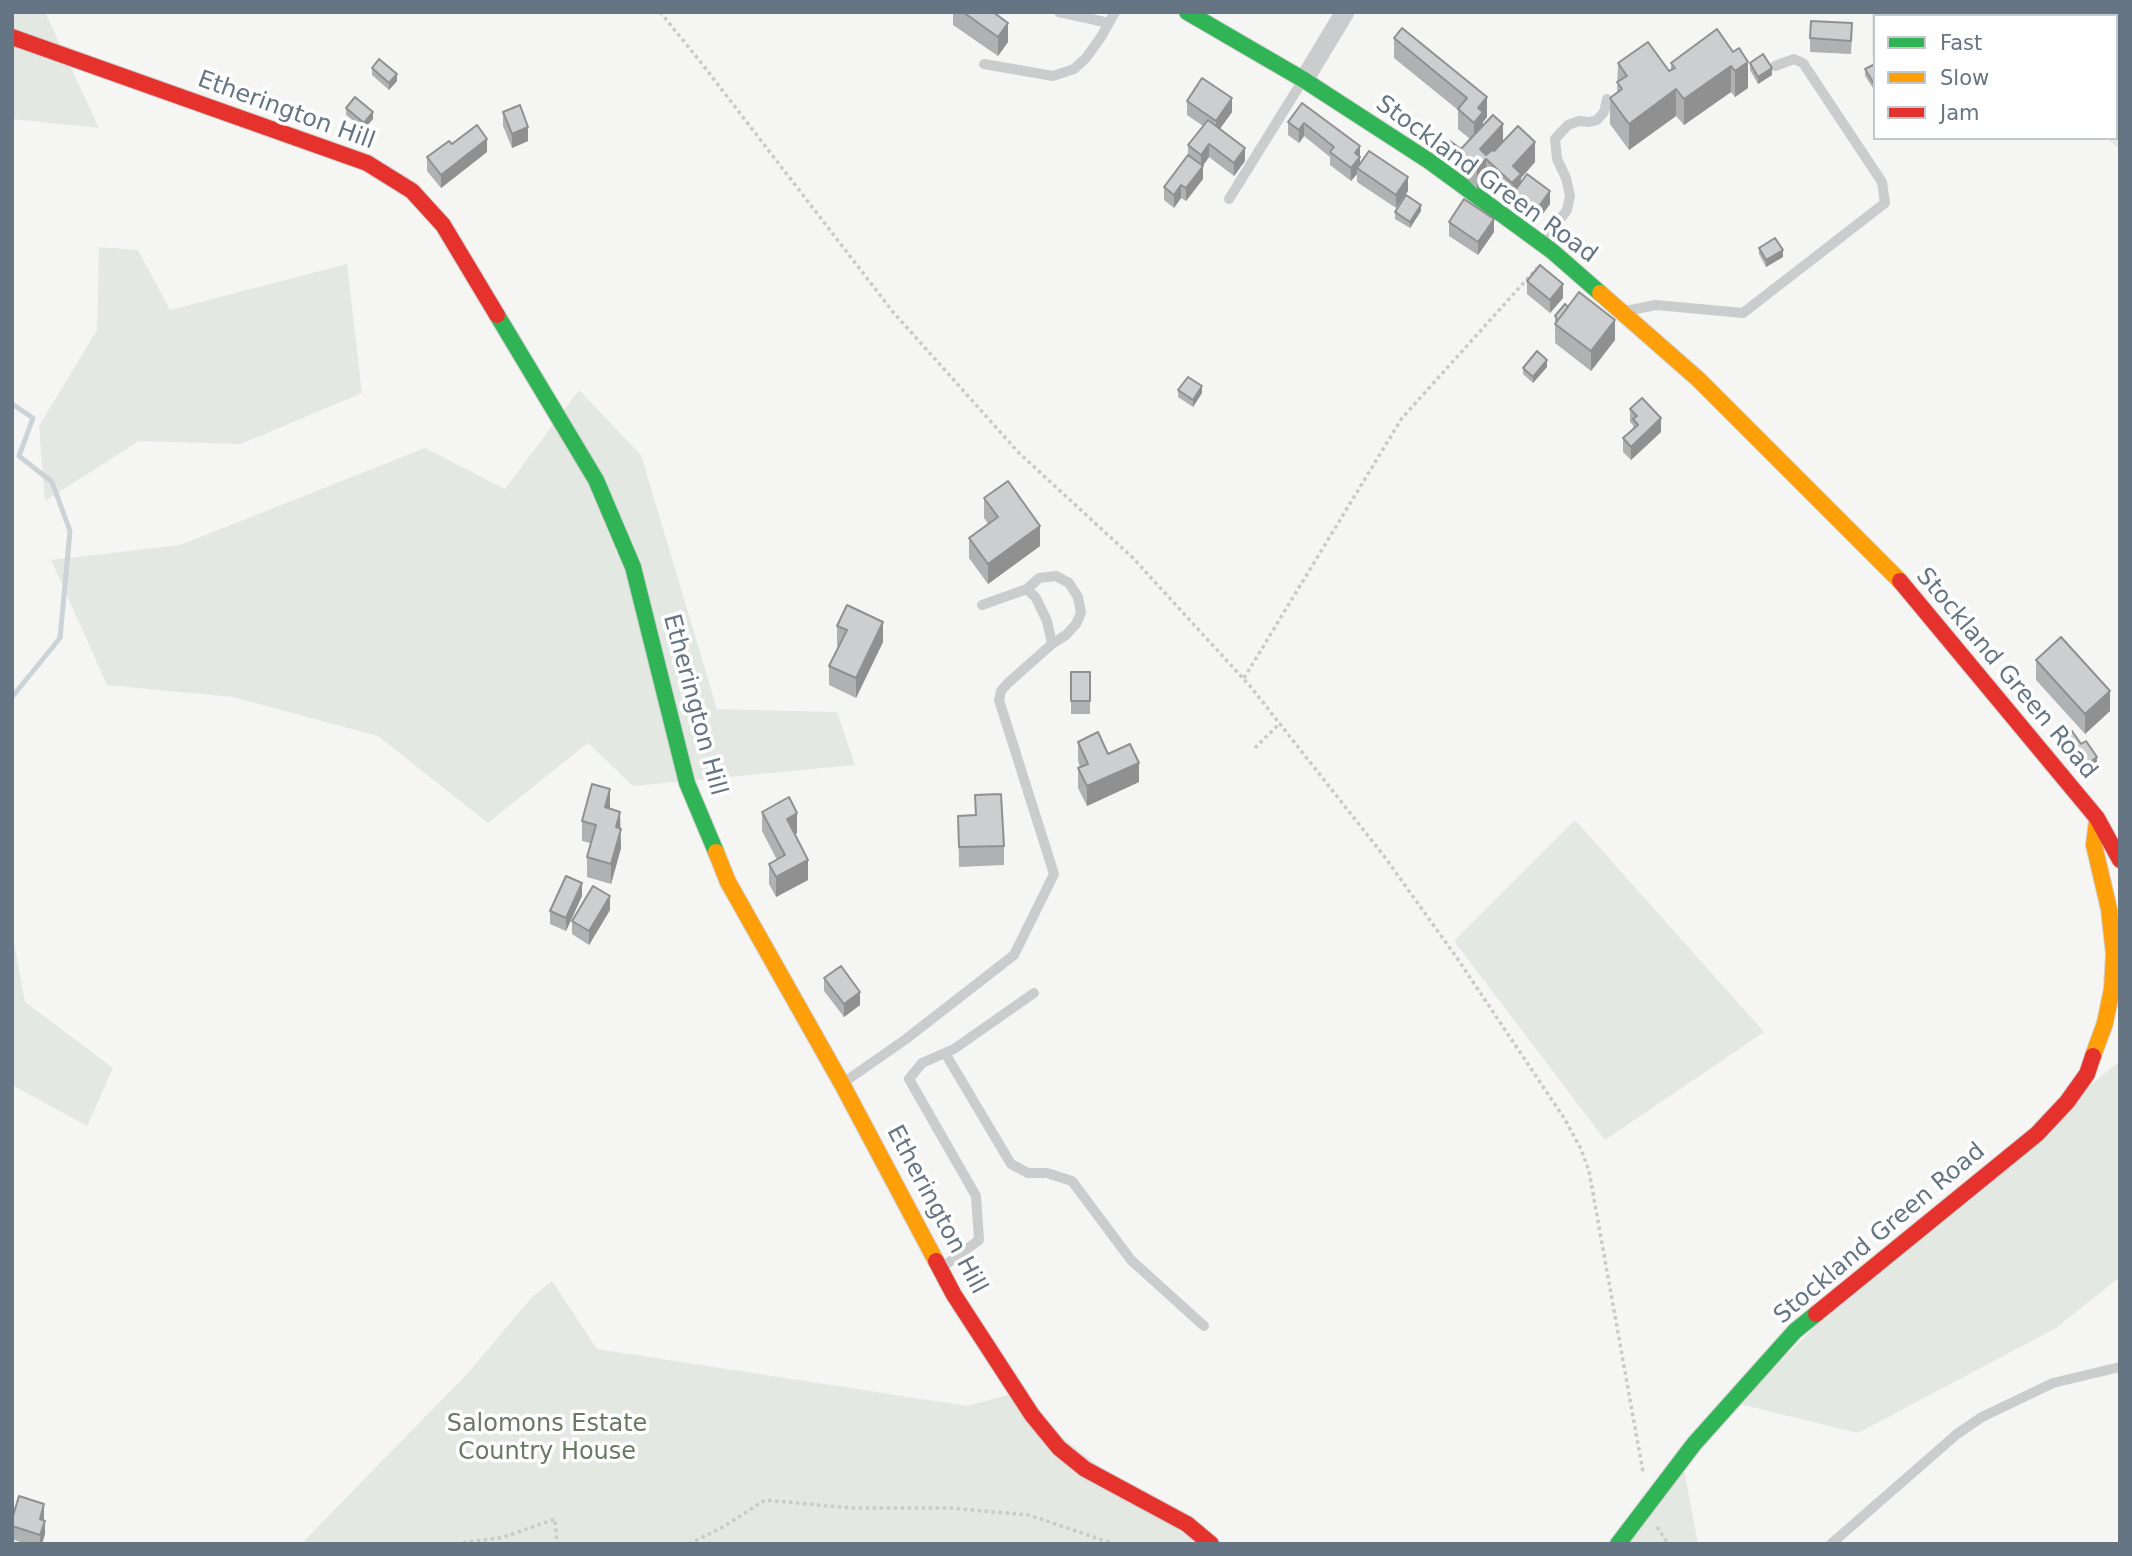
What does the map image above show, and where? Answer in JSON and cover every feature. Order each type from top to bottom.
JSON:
[{"type":"street","name":"Stockland Green Road","points":[[1187,12],[1304,80],[1429,160],[1547,247],[1698,379],[1896,577],[2097,818],[2094,845],[2109,909],[2114,954],[2112,989],[2105,1023],[2087,1074],[2067,1102],[2036,1134],[1794,1331],[1694,1444],[1618,1544]]},
{"type":"street","points":[[1304,80],[1345,12]]},
{"type":"street","name":"Etherington Hill","points":[[12,37],[367,163],[412,191],[443,225],[596,480],[634,567],[687,783],[728,882],[842,1084],[954,1295],[1032,1415],[1059,1448],[1085,1468],[1188,1524],[1212,1544]]},
{"type":"street","points":[[2097,818],[2120,860]]},
{"type":"lane","points":[[1059,12],[1110,23]]},
{"type":"lane","points":[[984,64],[1053,76],[1074,69],[1086,58],[1115,12]]},
{"type":"lane","points":[[1622,312],[1656,306],[1743,313],[1885,203],[1882,182],[1803,63],[1794,59],[1776,66]]},
{"type":"lane","points":[[1229,199],[1304,80]]},
{"type":"lane","points":[[1547,247],[1567,210],[1570,196],[1566,178],[1557,159],[1555,138],[1568,125],[1597,120],[1604,112],[1607,99]]},
{"type":"lane","points":[[842,1084],[906,1039],[1014,955],[1054,874],[999,701],[1001,691],[1008,682],[1076,624],[1081,613],[1078,597],[1069,583],[1056,576],[1039,578],[1027,589],[982,605]]},
{"type":"lane","points":[[1027,589],[1032,592],[1045,614],[1052,644]]},
{"type":"lane","points":[[940,1268],[979,1240],[976,1196],[909,1079],[922,1063],[954,1049],[1034,993]]},
{"type":"lane","points":[[945,1053],[1011,1164],[1028,1172],[1047,1173],[1072,1181],[1131,1260],[1204,1326]]},
{"type":"lane","points":[[1831,1544],[1958,1433],[1982,1417],[2053,1383],[2120,1367]]},
{"type":"path","points":[[660,12],[893,312],[1019,453],[1133,558],[1244,678],[1384,856],[1457,958],[1564,1118],[1581,1149],[1589,1171],[1643,1472]]},
{"type":"path","points":[[1244,678],[1402,418],[1547,247]]},
{"type":"path","points":[[1255,748],[1280,723]]},
{"type":"path","points":[[688,1544],[723,1527],[765,1500],[851,1508],[951,1508],[1029,1515],[1114,1544]]},
{"type":"path","points":[[1650,1501],[1659,1532],[1668,1544]]},
{"type":"path","points":[[456,1544],[504,1538],[555,1519],[557,1544]]},
{"type":"green space","points":[[12,12],[45,12],[99,128],[12,119]]},
{"type":"green space","points":[[1872,12],[2120,12],[2120,150],[2109,140],[2118,140],[2118,14],[1873,14],[1872,56]]},
{"type":"green space","points":[[99,247],[138,250],[170,310],[347,264],[362,393],[241,444],[139,441],[45,501],[39,426],[97,330]]},
{"type":"green space","points":[[579,390],[641,455],[717,709],[837,712],[855,765],[633,786],[588,743],[488,823],[378,736],[233,697],[107,685],[51,560],[180,545],[425,448],[505,489]]},
{"type":"green space","points":[[1575,820],[1764,1032],[1605,1140],[1454,941]]},
{"type":"green space","points":[[12,931],[25,1002],[113,1068],[87,1126],[12,1085]]},
{"type":"green space","points":[[2120,1061],[2120,1277],[2056,1328],[1858,1433],[1739,1404],[1895,1244]]},
{"type":"green space","name":"Salomons Estate Country House","points":[[552,1281],[597,1349],[967,1406],[1008,1395],[1198,1544],[301,1544],[467,1374],[533,1296]]},
{"type":"green space","points":[[1682,1459],[1698,1544],[1617,1544]]},
{"type":"building","points":[[963,12],[993,12],[1008,23],[998,37]]},
{"type":"building","points":[[1811,21],[1852,23],[1851,41],[1810,38]]},
{"type":"building","points":[[1402,28],[1487,97],[1478,108],[1483,112],[1474,123],[1458,109],[1467,98],[1394,38]]},
{"type":"building","points":[[1717,29],[1733,52],[1739,48],[1748,62],[1735,71],[1731,66],[1684,99],[1676,89],[1629,124],[1610,98],[1622,89],[1617,82],[1627,76],[1618,63],[1648,42],[1669,71],[1675,68],[1671,63]]},
{"type":"building","points":[[1763,54],[1772,68],[1758,77],[1750,63]]},
{"type":"building","points":[[379,59],[397,74],[389,83],[372,68]]},
{"type":"building","points":[[1873,65],[1873,82],[1865,69]]},
{"type":"building","points":[[1202,78],[1232,98],[1216,121],[1187,101]]},
{"type":"building","points":[[355,97],[373,112],[364,123],[346,108]]},
{"type":"building","points":[[1302,103],[1360,146],[1355,153],[1360,157],[1351,168],[1330,152],[1334,147],[1304,123],[1299,130],[1288,122]]},
{"type":"building","points":[[520,105],[528,127],[512,134],[503,112]]},
{"type":"building","points":[[1493,115],[1503,124],[1480,149],[1486,155],[1494,151],[1518,126],[1535,142],[1513,166],[1521,174],[1512,183],[1486,159],[1477,169],[1459,151]]},
{"type":"building","points":[[1208,120],[1245,148],[1234,163],[1209,144],[1201,155],[1188,145]]},
{"type":"building","points":[[477,125],[487,139],[441,175],[427,157],[449,141],[452,144]]},
{"type":"building","points":[[1450,141],[1461,149],[1458,160],[1444,149]]},
{"type":"building","points":[[1369,151],[1408,177],[1396,195],[1357,168]]},
{"type":"building","points":[[1188,155],[1203,166],[1186,188],[1181,185],[1174,195],[1164,187]]},
{"type":"building","points":[[1527,174],[1550,191],[1537,209],[1514,192]]},
{"type":"building","points":[[1406,195],[1421,205],[1410,222],[1395,212]]},
{"type":"building","points":[[1464,199],[1494,219],[1478,242],[1449,222]]},
{"type":"building","points":[[1775,238],[1783,250],[1766,260],[1759,248]]},
{"type":"building","points":[[1540,265],[1563,284],[1550,300],[1527,281]]},
{"type":"building","points":[[1579,292],[1615,320],[1591,351],[1555,324]]},
{"type":"building","points":[[1565,304],[1568,307],[1558,320],[1555,316]]},
{"type":"building","points":[[1537,351],[1547,360],[1533,377],[1523,368]]},
{"type":"building","points":[[1188,377],[1202,386],[1193,400],[1178,390]]},
{"type":"building","points":[[1642,398],[1661,418],[1631,447],[1623,438],[1638,425],[1633,419],[1637,416],[1630,409]]},
{"type":"building","points":[[1008,481],[1040,526],[988,564],[969,538],[998,517],[984,498]]},
{"type":"building","points":[[847,605],[883,622],[856,678],[829,666],[847,630],[837,626]]},
{"type":"building","points":[[2061,637],[2110,691],[2085,714],[2036,660]]},
{"type":"building","points":[[1071,672],[1090,672],[1090,701],[1071,701]]},
{"type":"building","points":[[2072,731],[2081,744],[2086,741],[2097,757],[2085,766],[2064,737]]},
{"type":"building","points":[[1098,732],[1108,754],[1130,744],[1139,763],[1087,786],[1078,768],[1088,764],[1078,742]]},
{"type":"building","points":[[592,784],[610,789],[605,807],[620,812],[616,827],[621,829],[611,864],[587,857],[596,825],[582,821]]},
{"type":"building","points":[[1001,794],[1004,846],[959,847],[958,816],[976,815],[975,795]]},
{"type":"building","points":[[789,797],[797,813],[787,819],[808,860],[776,877],[769,864],[785,855],[762,812]]},
{"type":"building","points":[[566,876],[582,883],[566,918],[550,911]]},
{"type":"building","points":[[593,886],[610,896],[589,931],[572,921]]},
{"type":"building","points":[[841,966],[860,992],[844,1004],[824,978]]},
{"type":"building","points":[[19,1496],[44,1504],[40,1519],[45,1521],[40,1535],[12,1526]]},
{"type":"waterway","points":[[12,404],[33,418],[19,456],[52,482],[70,531],[60,638],[12,697]]},
{"type":"traffic: fast","points":[[1187,12],[1304,80],[1429,161],[1552,251],[1600,293]]},
{"type":"traffic: fast","points":[[497,315],[596,480],[633,567],[687,783],[716,852]]},
{"type":"traffic: fast","points":[[1618,1544],[1694,1444],[1795,1331],[1816,1314]]},
{"type":"traffic: slow","points":[[1600,293],[1698,379],[1900,581]]},
{"type":"traffic: slow","points":[[2093,1056],[2105,1023],[2112,989],[2114,954],[2109,909],[2094,845],[2097,821]]},
{"type":"traffic: slow","points":[[716,852],[728,882],[842,1084],[936,1261]]},
{"type":"traffic: jam","points":[[12,37],[367,163],[412,191],[443,225],[497,315]]},
{"type":"traffic: jam","points":[[1900,581],[2097,818],[2120,860]]},
{"type":"traffic: jam","points":[[1816,1314],[2037,1134],[2067,1102],[2087,1074],[2093,1056]]},
{"type":"traffic: jam","points":[[936,1261],[954,1295],[1032,1415],[1059,1448],[1085,1469],[1187,1524],[1211,1544]]}]
